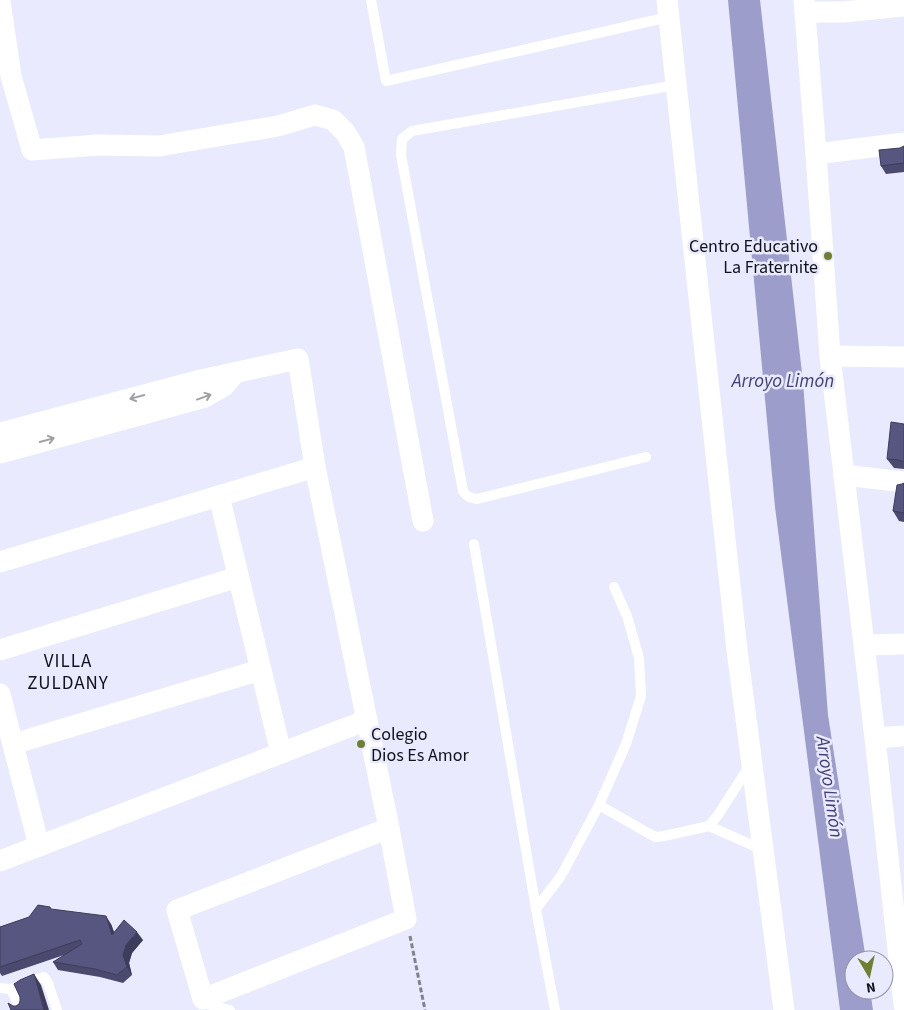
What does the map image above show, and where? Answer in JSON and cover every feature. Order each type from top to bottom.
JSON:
[{"type":"street","points":[[0,1],[11,76],[32,150],[98,145],[159,146],[278,126],[315,115],[333,120],[345,132],[354,147],[423,521]]},
{"type":"street","points":[[904,6],[843,12],[804,6],[830,356],[901,955],[904,1005]]},
{"type":"street","points":[[668,8],[737,650],[784,1010]]},
{"type":"street","points":[[816,154],[904,143]]},
{"type":"street","points":[[830,356],[904,357]]},
{"type":"street","points":[[0,433],[201,380],[298,358],[315,468],[389,828],[406,918],[203,999],[177,910],[389,828]]},
{"type":"street","points":[[0,453],[205,397],[224,386],[235,373]]},
{"type":"street","points":[[0,562],[315,468]]},
{"type":"street","points":[[844,475],[904,482]]},
{"type":"street","points":[[219,496],[281,753]]},
{"type":"street","points":[[0,650],[238,577]]},
{"type":"street","points":[[864,645],[904,644]]},
{"type":"street","points":[[13,744],[260,670]]},
{"type":"street","points":[[0,694],[3,721],[13,744],[39,846]]},
{"type":"street","points":[[0,861],[367,720]]},
{"type":"street","points":[[875,738],[904,736]]},
{"type":"lane","points":[[371,0],[386,81],[668,8]]},
{"type":"lane","points":[[646,457],[477,499],[466,495],[463,491],[401,147],[402,139],[412,131],[676,85]]},
{"type":"lane","points":[[474,544],[555,1010]]},
{"type":"lane","points":[[536,909],[561,876],[599,805],[626,744],[641,696],[639,658],[627,616],[614,587]]},
{"type":"lane","points":[[709,826],[752,762]]},
{"type":"lane","points":[[599,805],[656,837],[709,826],[763,850]]},
{"type":"lane","points":[[0,988],[11,989],[44,977],[48,983],[57,1010]]},
{"type":"lane","points":[[11,989],[22,1010]]},
{"type":"lane","points":[[203,999],[210,1005],[230,1010]]},
{"type":"path","points":[[406,918],[425,1010]]},
{"type":"water","name":"Arroyo Limón","points":[[728,0],[760,0],[803,382],[828,715],[864,950],[844,950],[844,1000],[872,1000],[873,1010],[840,1010],[775,507]]},
{"type":"building","points":[[904,146],[904,163],[881,166],[879,150]]},
{"type":"building","points":[[891,422],[904,424],[904,462],[887,459]]},
{"type":"building","points":[[904,483],[904,513],[893,511],[897,485]]},
{"type":"building","points":[[38,905],[50,907],[51,909],[106,916],[112,935],[124,920],[137,932],[126,945],[123,955],[127,967],[117,975],[95,969],[53,962],[82,944],[80,940],[0,967],[0,927],[29,917]]},
{"type":"building","points":[[34,974],[44,1010],[11,1010],[8,1003],[16,1006],[20,1001],[14,984]]},
{"type":"place","name":"Centro Educativo La Fraternite","points":[[828,256]]},
{"type":"place","name":"Colegio Dios Es Amor","points":[[361,744]]},
{"type":"district","name":"VILLA ZULDANY","points":[[68,672]]}]
